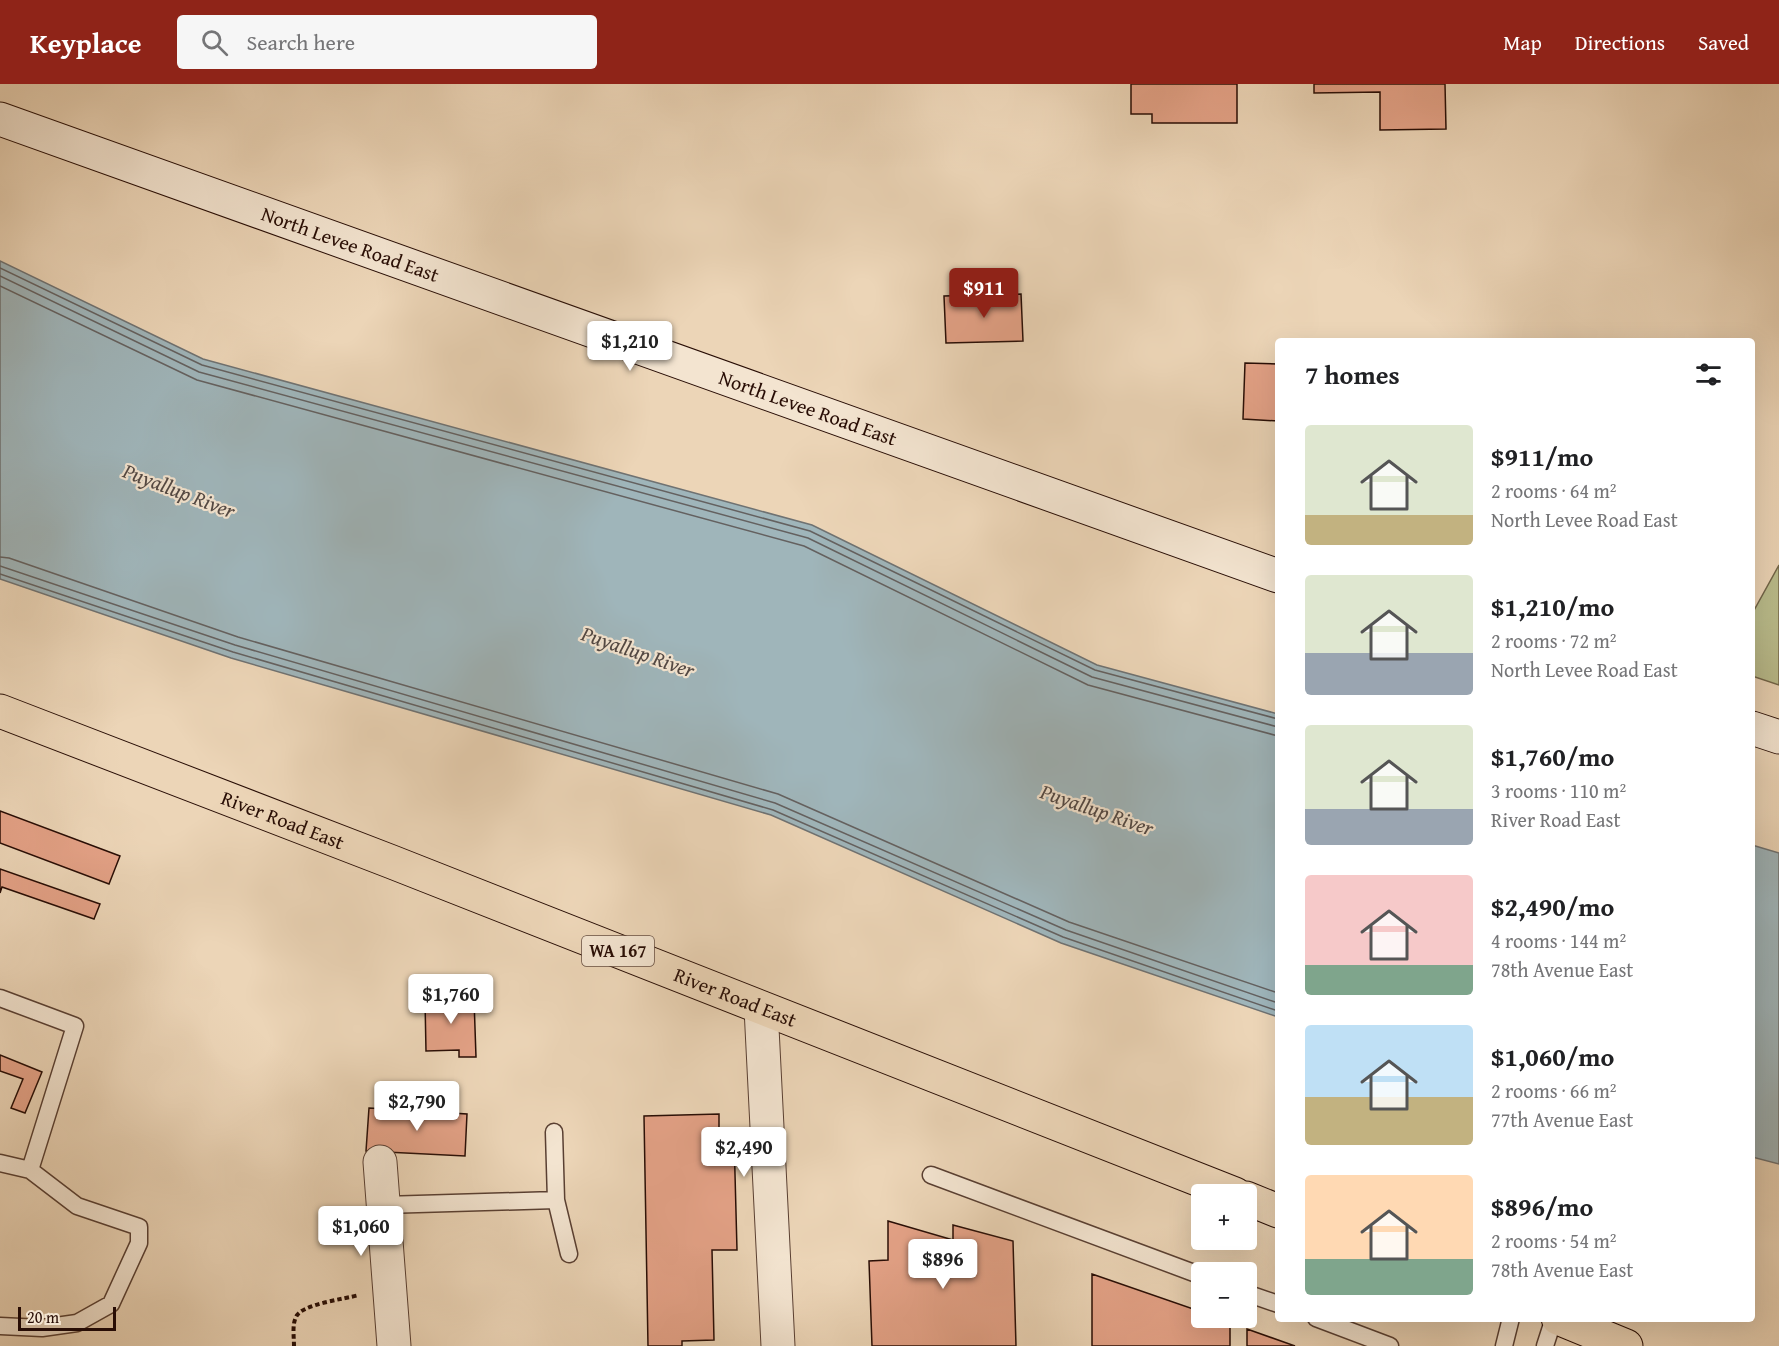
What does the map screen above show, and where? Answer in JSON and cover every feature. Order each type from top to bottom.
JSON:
[{"type":"main road","name":"River Road East","points":[[0,711],[403,866],[1210,1184]]},
{"type":"main road","points":[[1257,1202],[1275,1210]]},
{"type":"main road","points":[[1566,1322],[1626,1346]]},
{"type":"street","name":"North Levee Road East","points":[[0,119],[1275,575]]},
{"type":"street","points":[[1755,729],[1779,736]]},
{"type":"street","points":[[761,1008],[778,1346]]},
{"type":"street","points":[[380,1162],[394,1346]]},
{"type":"lane","points":[[0,998],[75,1026],[30,1170]]},
{"type":"lane","points":[[554,1132],[556,1200],[569,1254]]},
{"type":"lane","points":[[0,1163],[30,1170],[77,1206],[139,1227],[139,1243],[111,1304],[77,1323],[42,1328],[0,1326]]},
{"type":"lane","points":[[931,1175],[1191,1272]]},
{"type":"lane","points":[[384,1206],[556,1200]]},
{"type":"lane","points":[[1257,1297],[1275,1303]]},
{"type":"lane","points":[[1327,1322],[1390,1346]]},
{"type":"lane","points":[[1504,1346],[1511,1322]]},
{"type":"lane","points":[[1545,1346],[1554,1322]]},
{"type":"path","points":[[294,1346],[295,1320],[297,1313],[303,1309],[388,1288]]},
{"type":"green space","points":[[1779,565],[1779,685],[1755,677],[1755,609]]},
{"type":"water","name":"Puyallup River","points":[[0,261],[203,359],[812,525],[1097,665],[1275,713],[1275,1016],[1061,943],[771,815],[231,658],[0,579]]},
{"type":"water","points":[[1755,846],[1779,853],[1779,1164],[1755,1158]]},
{"type":"building","points":[[1131,84],[1237,84],[1237,123],[1152,123],[1152,114],[1131,114]]},
{"type":"building","points":[[1314,84],[1445,84],[1446,129],[1380,130],[1380,92],[1314,93]]},
{"type":"building","points":[[1021,294],[1023,341],[946,343],[944,296]]},
{"type":"building","points":[[1245,363],[1275,364],[1275,421],[1243,419]]},
{"type":"building","points":[[0,811],[120,856],[109,884],[0,843]]},
{"type":"building","points":[[0,869],[100,904],[94,919],[2,887],[0,893]]},
{"type":"building","points":[[446,994],[458,994],[458,999],[474,999],[476,1057],[459,1057],[459,1050],[426,1051],[425,1000],[446,999]]},
{"type":"building","points":[[0,1055],[42,1072],[25,1113],[11,1108],[23,1079],[0,1071]]},
{"type":"building","points":[[369,1108],[467,1114],[465,1156],[366,1151]]},
{"type":"building","points":[[719,1114],[719,1136],[734,1136],[737,1250],[712,1250],[714,1340],[682,1341],[682,1346],[648,1346],[644,1116]]},
{"type":"building","points":[[888,1221],[953,1240],[953,1225],[1013,1241],[1016,1346],[872,1346],[869,1261],[888,1260]]},
{"type":"building","points":[[1092,1274],[1191,1308],[1191,1328],[1230,1328],[1230,1346],[1092,1346]]},
{"type":"building","points":[[1247,1329],[1295,1346],[1247,1346]]}]
